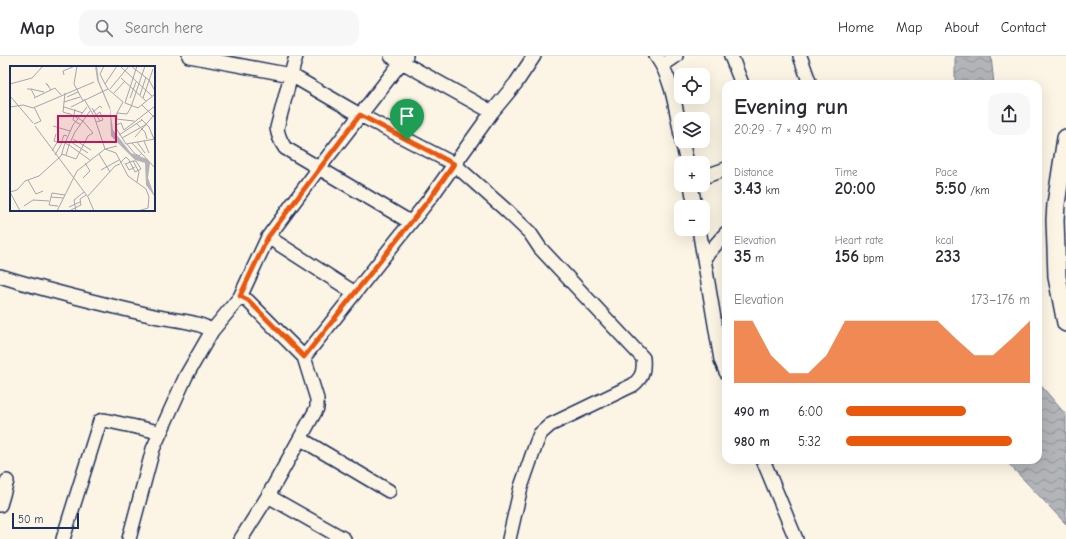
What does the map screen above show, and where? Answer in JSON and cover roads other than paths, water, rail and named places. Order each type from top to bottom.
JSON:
[{"type":"main road","points":[[1066,138],[1056,204],[1061,218],[1057,277],[1063,285],[1066,323]]},
{"type":"street","points":[[189,56],[291,75],[360,115],[454,164],[530,233],[540,248],[643,358],[644,372],[640,380],[634,385],[550,425],[540,434],[521,487],[509,539]]},
{"type":"street","points":[[296,56],[278,123],[279,138],[286,148],[410,222]]},
{"type":"street","points":[[304,357],[431,197],[492,112],[516,83],[532,56]]},
{"type":"street","points":[[676,56],[660,61],[677,112]]},
{"type":"street","points":[[731,56],[740,80]]},
{"type":"street","points":[[800,56],[809,80]]},
{"type":"street","points":[[129,539],[159,432],[186,376],[212,331],[240,296],[268,237],[360,115],[400,58],[492,112]]},
{"type":"street","points":[[710,175],[722,170]]},
{"type":"street","points":[[700,236],[722,362]]},
{"type":"street","points":[[268,237],[355,293]]},
{"type":"street","points":[[704,258],[722,237]]},
{"type":"street","points":[[0,276],[37,288],[133,311],[205,326],[212,331]]},
{"type":"street","points":[[240,296],[248,300],[304,357],[318,404],[301,439],[241,539]]},
{"type":"street","points":[[63,539],[100,421],[104,420],[159,432]]},
{"type":"street","points":[[301,439],[389,491]]},
{"type":"street","points":[[765,464],[796,539]]},
{"type":"street","points":[[0,505],[7,481]]},
{"type":"street","points":[[268,496],[344,539]]},
{"type":"water","points":[[955,56],[991,56],[994,80],[955,80]]},
{"type":"water","points":[[1042,387],[1066,415],[1066,524],[1009,464],[1042,464]]}]
